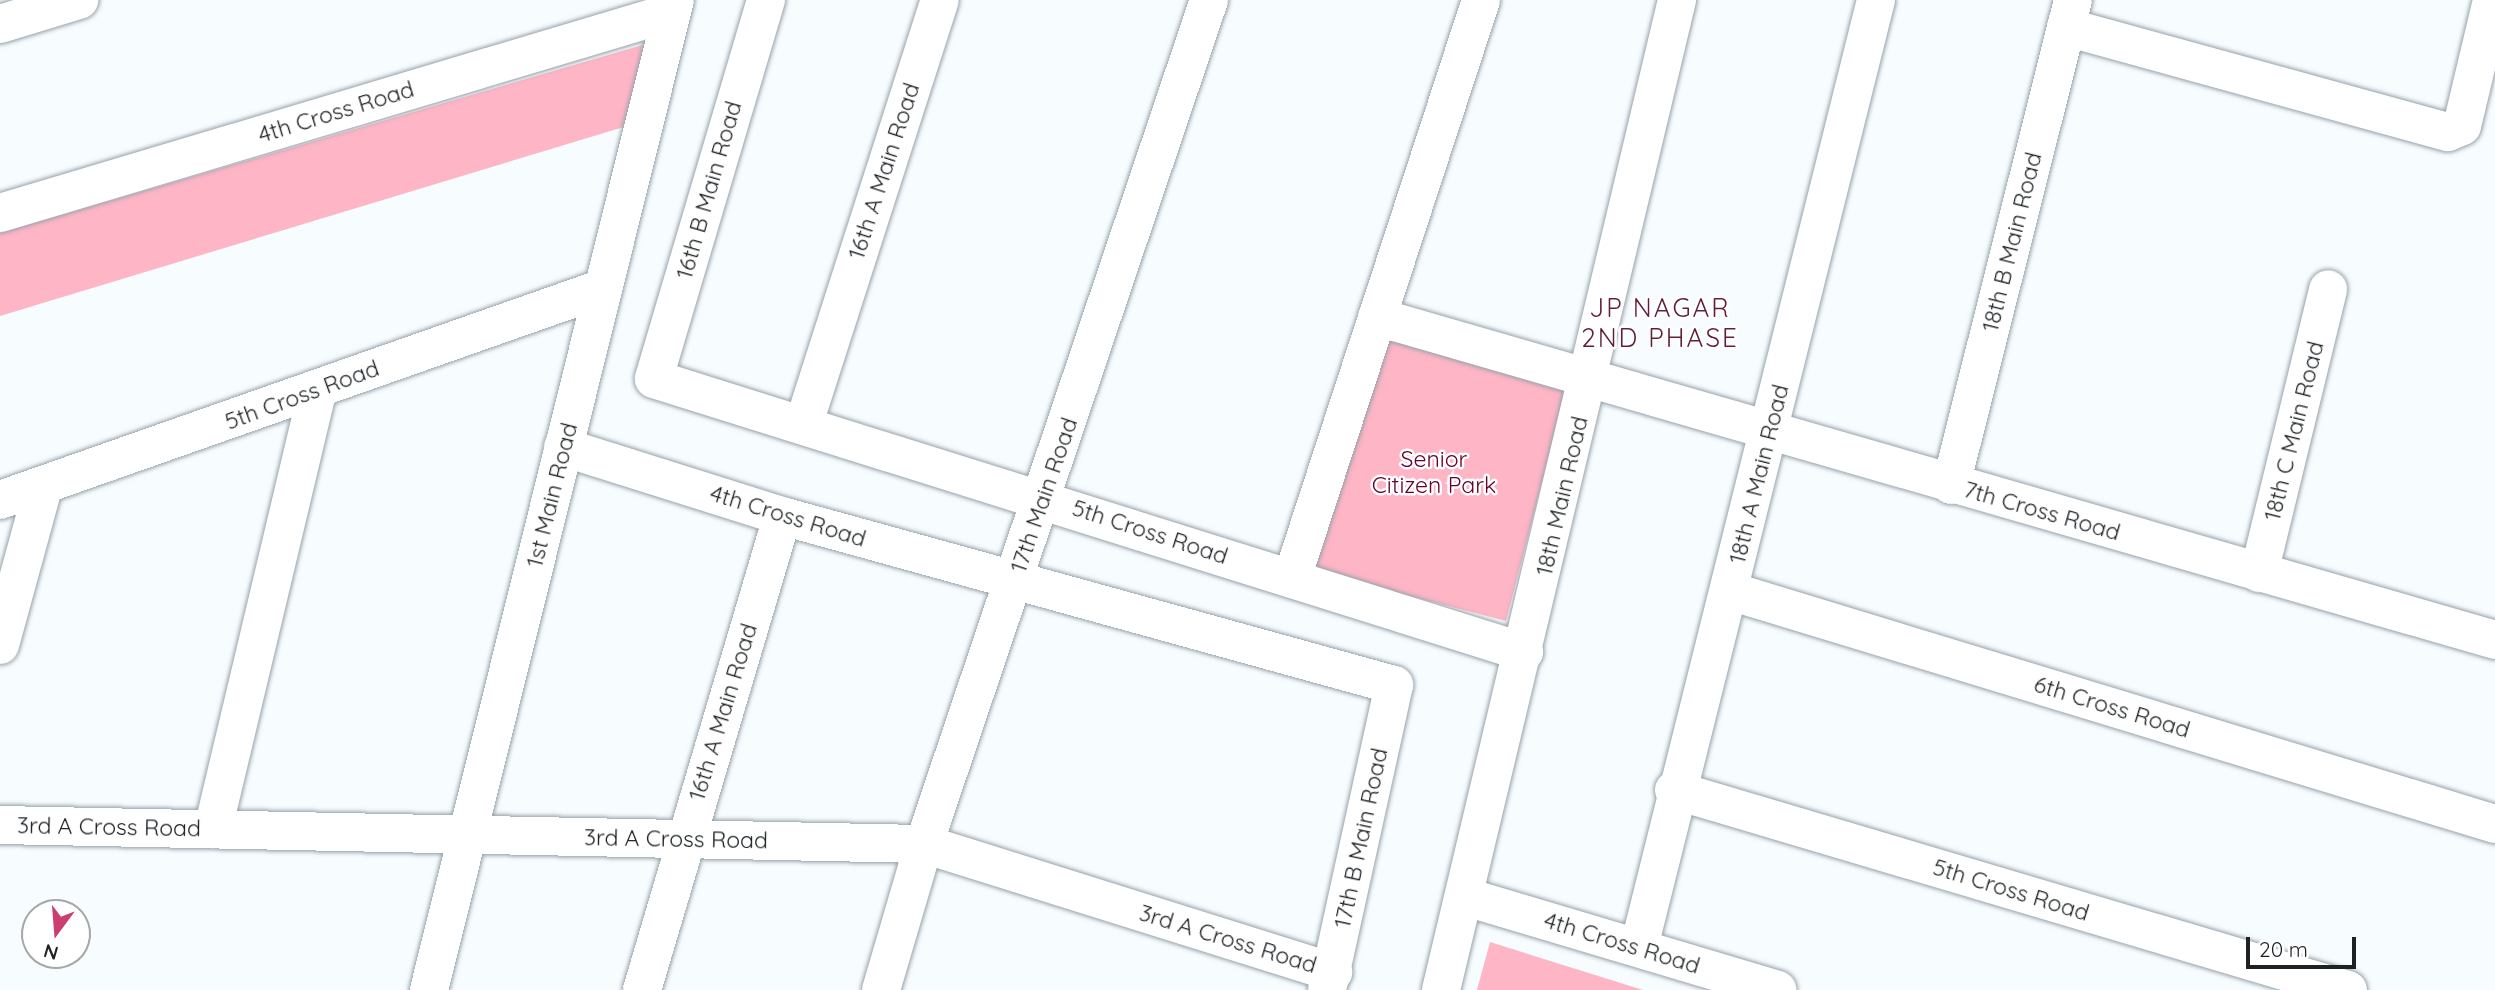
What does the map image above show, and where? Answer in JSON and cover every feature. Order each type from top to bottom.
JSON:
[{"type":"street","points":[[0,24],[79,0]]},
{"type":"street","name":"16th B Main Road","points":[[654,379],[766,0]]},
{"type":"street","name":"16th A Main Road","points":[[804,423],[940,0]]},
{"type":"street","name":"17th Main Road","points":[[881,990],[924,844],[1015,582],[1209,0]]},
{"type":"street","points":[[1292,578],[1481,0]]},
{"type":"street","name":"18th Main Road","points":[[1441,990],[1466,897],[1677,0]]},
{"type":"street","name":"18th A Main Road","points":[[1639,947],[1674,790],[1730,591],[1876,0]]},
{"type":"street","points":[[2069,14],[2448,132],[2462,127],[2492,0]]},
{"type":"street","name":"4th Cross Road","points":[[0,213],[673,6]]},
{"type":"street","name":"1st Main Road","points":[[429,990],[470,835],[563,446],[673,6]]},
{"type":"street","name":"18th B Main Road","points":[[1951,485],[2069,14]]},
{"type":"street","name":"5th Cross Road","points":[[0,500],[43,488],[603,288]]},
{"type":"street","name":"18th C Main Road","points":[[2259,573],[2328,289]]},
{"type":"street","name":"7th Cross Road","points":[[1377,317],[1770,433],[2495,640]]},
{"type":"street","name":"5th Cross Road","points":[[654,379],[804,423],[1524,652]]},
{"type":"street","points":[[213,829],[318,389]]},
{"type":"street","name":"4th Cross Road","points":[[563,446],[782,516],[1394,685]]},
{"type":"street","points":[[0,645],[43,488]]},
{"type":"street","name":"16th A Main Road","points":[[642,990],[782,516]]},
{"type":"street","name":"6th Cross Road","points":[[1730,591],[2495,824]]},
{"type":"street","name":"17th B Main Road","points":[[1330,981],[1394,685]]},
{"type":"street","name":"5th Cross Road","points":[[1674,790],[2348,990]]},
{"type":"street","name":"3rd A Cross Road","points":[[0,825],[924,844],[1330,981]]},
{"type":"street","name":"4th Cross Road","points":[[1466,897],[1777,990]]},
{"type":"green space","points":[[646,44],[627,126],[0,316],[0,233]]},
{"type":"green space","name":"Senior Citizen Park","points":[[1361,324],[1569,378],[1506,621],[1298,567]]},
{"type":"green space","points":[[1490,942],[1643,990],[1477,990]]},
{"type":"district","name":"JP NAGAR 2ND PHASE","points":[[1660,323]]}]
